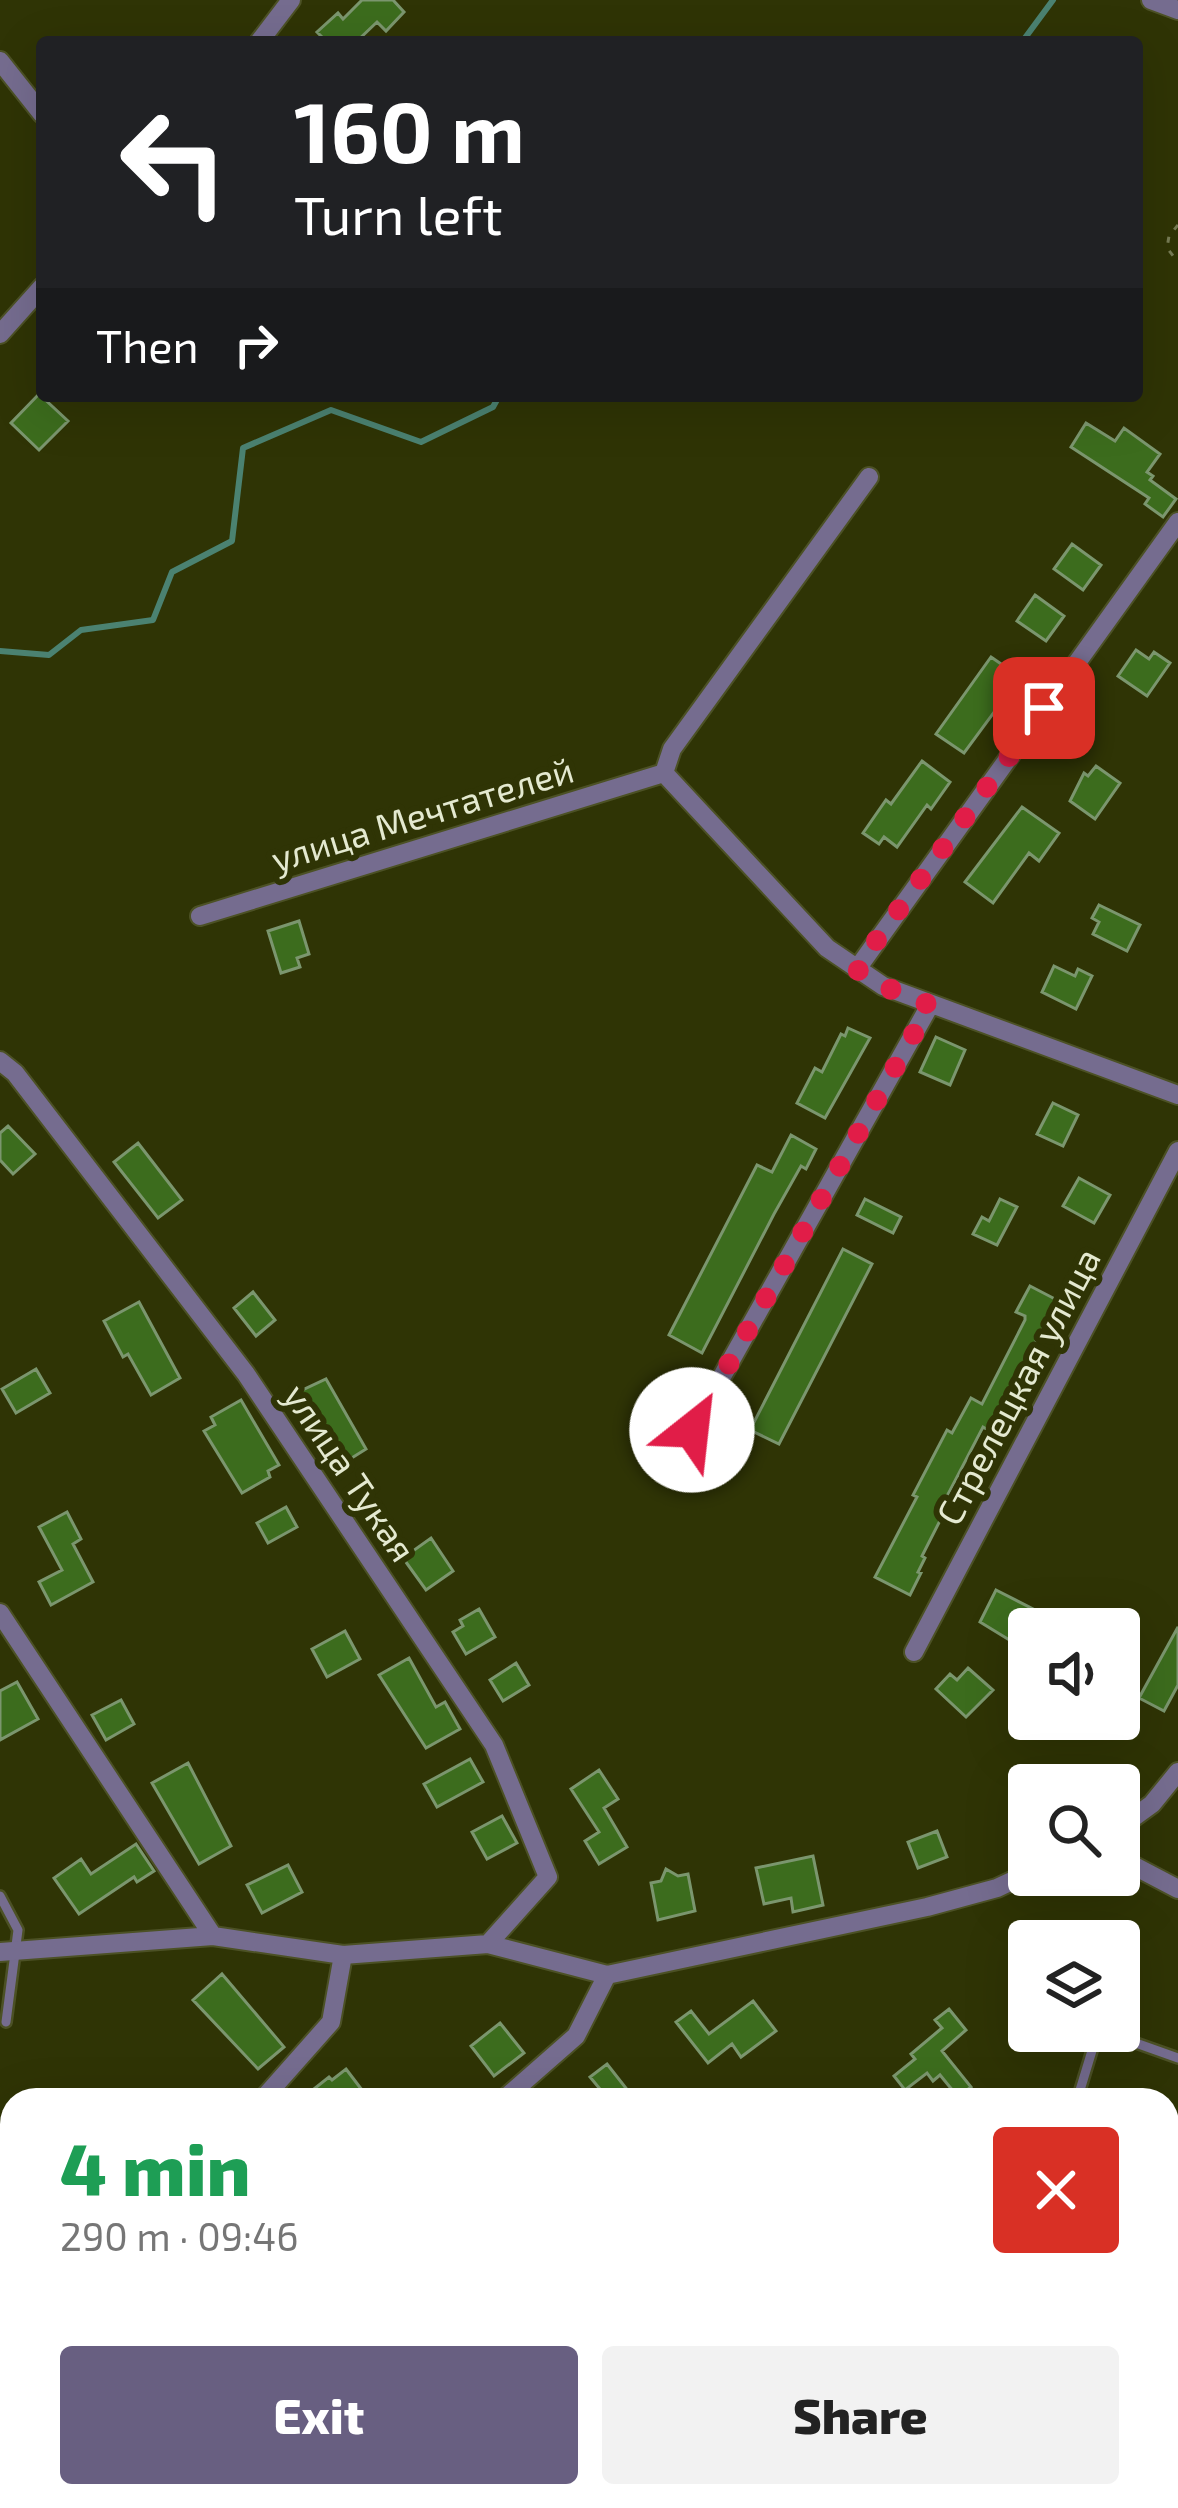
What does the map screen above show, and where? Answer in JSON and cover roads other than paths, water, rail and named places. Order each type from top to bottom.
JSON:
[{"type":"street","points":[[264,36],[291,0]]},
{"type":"street","points":[[1150,0],[1178,10]]},
{"type":"street","points":[[0,61],[36,106]]},
{"type":"street","points":[[0,334],[36,294]]},
{"type":"street","points":[[869,477],[672,749],[664,773],[827,948],[883,986],[1178,1095]]},
{"type":"street","points":[[856,969],[1178,522]]},
{"type":"street","name":"улица Мечтателей","points":[[200,916],[664,773]]},
{"type":"street","points":[[692,1430],[930,1005]]},
{"type":"street","name":"улица Тукая","points":[[0,1061],[15,1073],[246,1374],[494,1744],[548,1876],[488,1944]]},
{"type":"street","name":"Стрелецкая улица","points":[[914,1652],[1178,1151]]},
{"type":"street","points":[[0,1612],[213,1936]]},
{"type":"street","points":[[1140,1813],[1178,1772]]},
{"type":"street","points":[[1140,1869],[1178,1889]]},
{"type":"street","points":[[8,1952],[213,1936],[343,1955],[488,1944],[607,1976],[927,1907],[1008,1883]]},
{"type":"street","points":[[273,2088],[331,2022],[343,1955]]},
{"type":"street","points":[[517,2088],[576,2036],[607,1976]]},
{"type":"lane","points":[[0,1896],[18,1930],[8,1952],[5,2022]]},
{"type":"lane","points":[[1140,2045],[1178,2058]]},
{"type":"lane","points":[[1081,2088],[1093,2052]]},
{"type":"waterway","points":[[1026,36],[1053,0]]},
{"type":"waterway","points":[[0,651],[49,655],[81,630],[153,620],[172,572],[232,541],[243,448],[331,410],[421,442],[496,402]]}]
